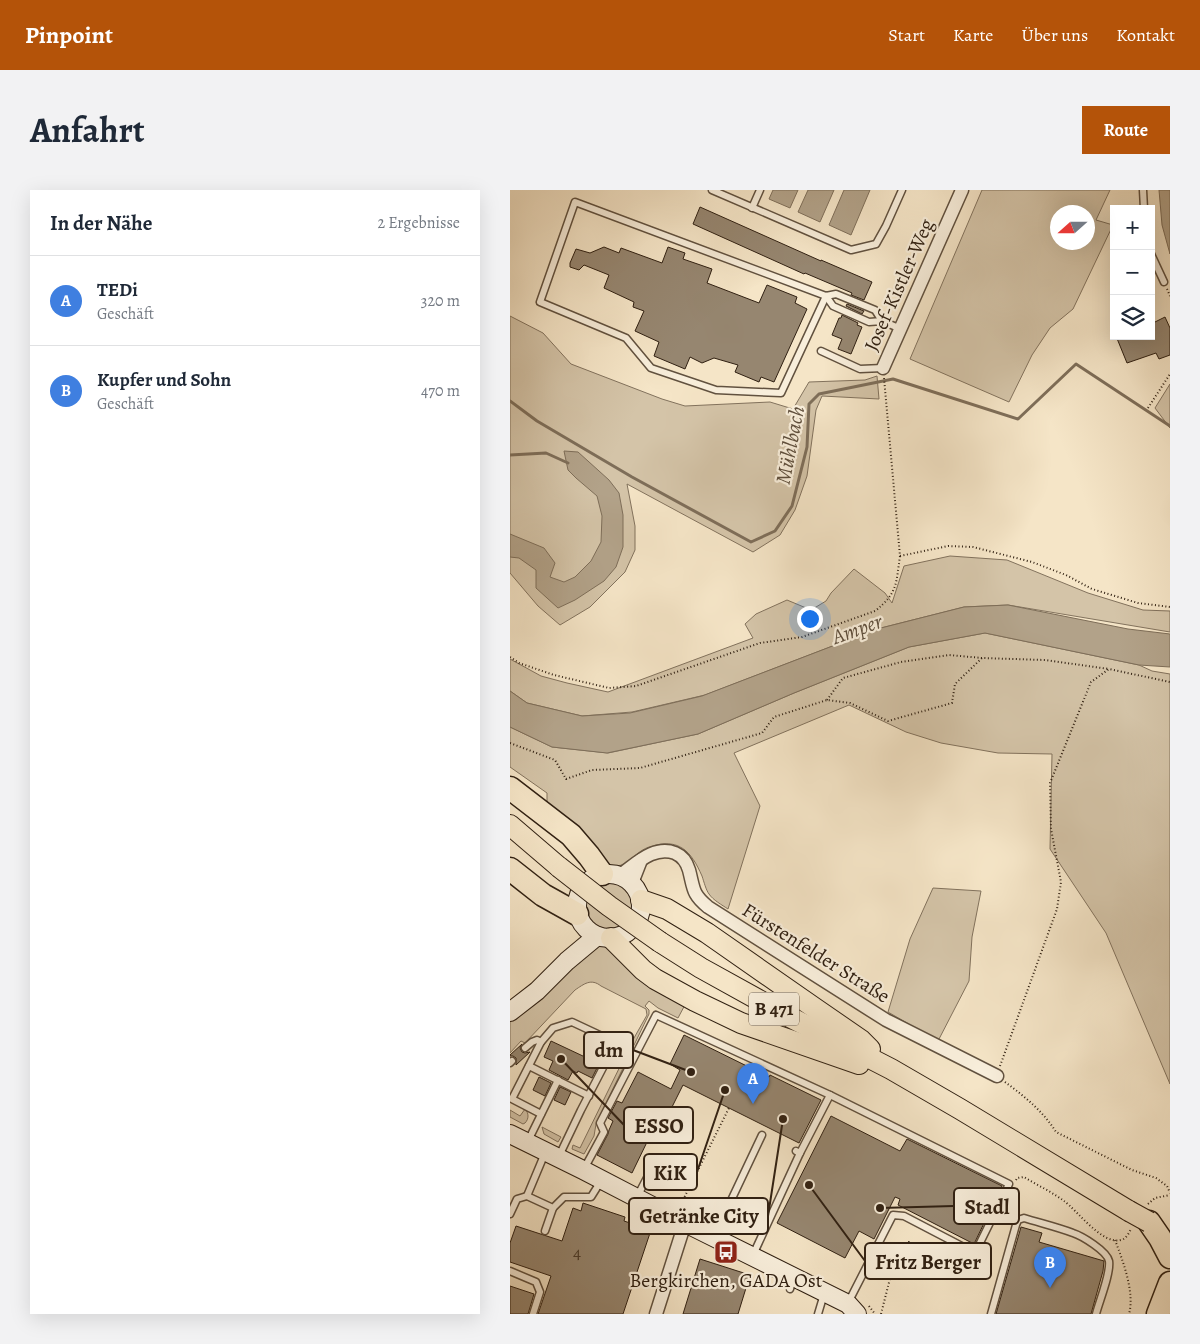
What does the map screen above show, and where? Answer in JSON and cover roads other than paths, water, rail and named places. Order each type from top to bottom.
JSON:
[{"type":"highway","points":[[510,788],[570,835],[589,856],[624,883]]},
{"type":"highway","points":[[510,869],[592,929]]},
{"type":"highway","points":[[1138,1218],[1160,1238],[1170,1257]]},
{"type":"highway","points":[[1158,1314],[1170,1283]]},
{"type":"main road","name":"B 471","points":[[510,825],[559,867],[610,906],[660,942],[701,968],[784,1014],[891,1069],[1138,1218],[1170,1234]]},
{"type":"main road","points":[[624,883],[707,933],[861,1040],[891,1069]]},
{"type":"main road","points":[[592,929],[655,979],[741,1023],[860,1065],[891,1069]]},
{"type":"street","name":"Josef-Kistler-Weg","points":[[884,372],[962,190]]},
{"type":"street","name":"Fürstenfelder Straße","points":[[624,883],[641,860],[654,852],[664,850],[680,856],[686,863],[694,891],[708,907],[886,1020],[996,1075]]},
{"type":"street","points":[[592,878],[624,883],[641,911],[638,921],[631,930],[622,936],[592,929],[576,904],[584,884],[592,878]]},
{"type":"street","points":[[510,1012],[537,991],[567,961],[592,929]]},
{"type":"street","points":[[510,1134],[752,1256],[792,1283],[824,1292],[852,1309]]},
{"type":"street","points":[[656,1314],[685,1223]]},
{"type":"lane","points":[[712,190],[851,250],[876,244],[902,190]]},
{"type":"lane","points":[[752,208],[760,190]]},
{"type":"lane","points":[[1143,190],[1144,205]]},
{"type":"lane","points":[[826,296],[780,393],[716,390],[651,368],[626,338],[540,302],[575,202],[826,296],[836,294],[875,310],[882,321]]},
{"type":"lane","points":[[1155,263],[1164,282]]},
{"type":"lane","points":[[826,296],[833,306],[869,322],[882,321],[901,329]]},
{"type":"lane","points":[[821,351],[860,369],[884,372]]},
{"type":"lane","points":[[583,1170],[604,1132],[600,1122],[656,1015],[830,1095],[1009,1184],[975,1253],[904,1216],[893,1215],[852,1309]]},
{"type":"lane","points":[[527,1196],[589,1096],[609,1056],[604,1037],[572,1022],[553,1028],[541,1042],[511,1098],[541,1114]]},
{"type":"lane","points":[[525,1048],[537,1040],[541,1042]]},
{"type":"lane","points":[[529,1066],[589,1096]]},
{"type":"lane","points":[[528,1142],[558,1080]]},
{"type":"lane","points":[[752,1256],[798,1152],[830,1095]]},
{"type":"lane","points":[[727,1209],[762,1135]]},
{"type":"lane","points":[[637,1198],[650,1172]]},
{"type":"lane","points":[[546,1231],[553,1208],[564,1197],[591,1197],[602,1180]]},
{"type":"lane","points":[[510,1214],[517,1199],[527,1196],[553,1208]]},
{"type":"lane","points":[[991,1314],[1016,1225],[1018,1220],[1024,1218],[1075,1233],[1103,1251],[1109,1262],[1096,1314]]},
{"type":"lane","points":[[510,1271],[536,1282],[540,1292],[533,1314]]},
{"type":"lane","points":[[818,1314],[824,1292]]},
{"type":"waterway","name":"Mühlbach","points":[[510,401],[537,421],[632,477],[751,542],[775,531],[792,506],[807,447],[809,404],[819,394],[893,379],[1018,419],[1076,364],[1170,426]]},
{"type":"waterway","points":[[510,455],[546,453],[568,463]]},
{"type":"place","name":"ESSO","points":[[561,1059]]},
{"type":"place","name":"dm","points":[[691,1072]]},
{"type":"place","name":"KiK","points":[[725,1090]]},
{"type":"place","name":"TEDi","points":[[753,1104]]},
{"type":"place","name":"Getränke City","points":[[783,1119]]},
{"type":"place","name":"Fritz Berger","points":[[809,1185]]},
{"type":"place","name":"Stadl","points":[[880,1208]]},
{"type":"place","name":"Bergkirchen, GADA Ost","points":[[726,1252]]},
{"type":"place","name":"Kupfer und Sohn","points":[[1050,1288]]},
{"type":"water label","name":"Amper","points":[[857,629]]}]
